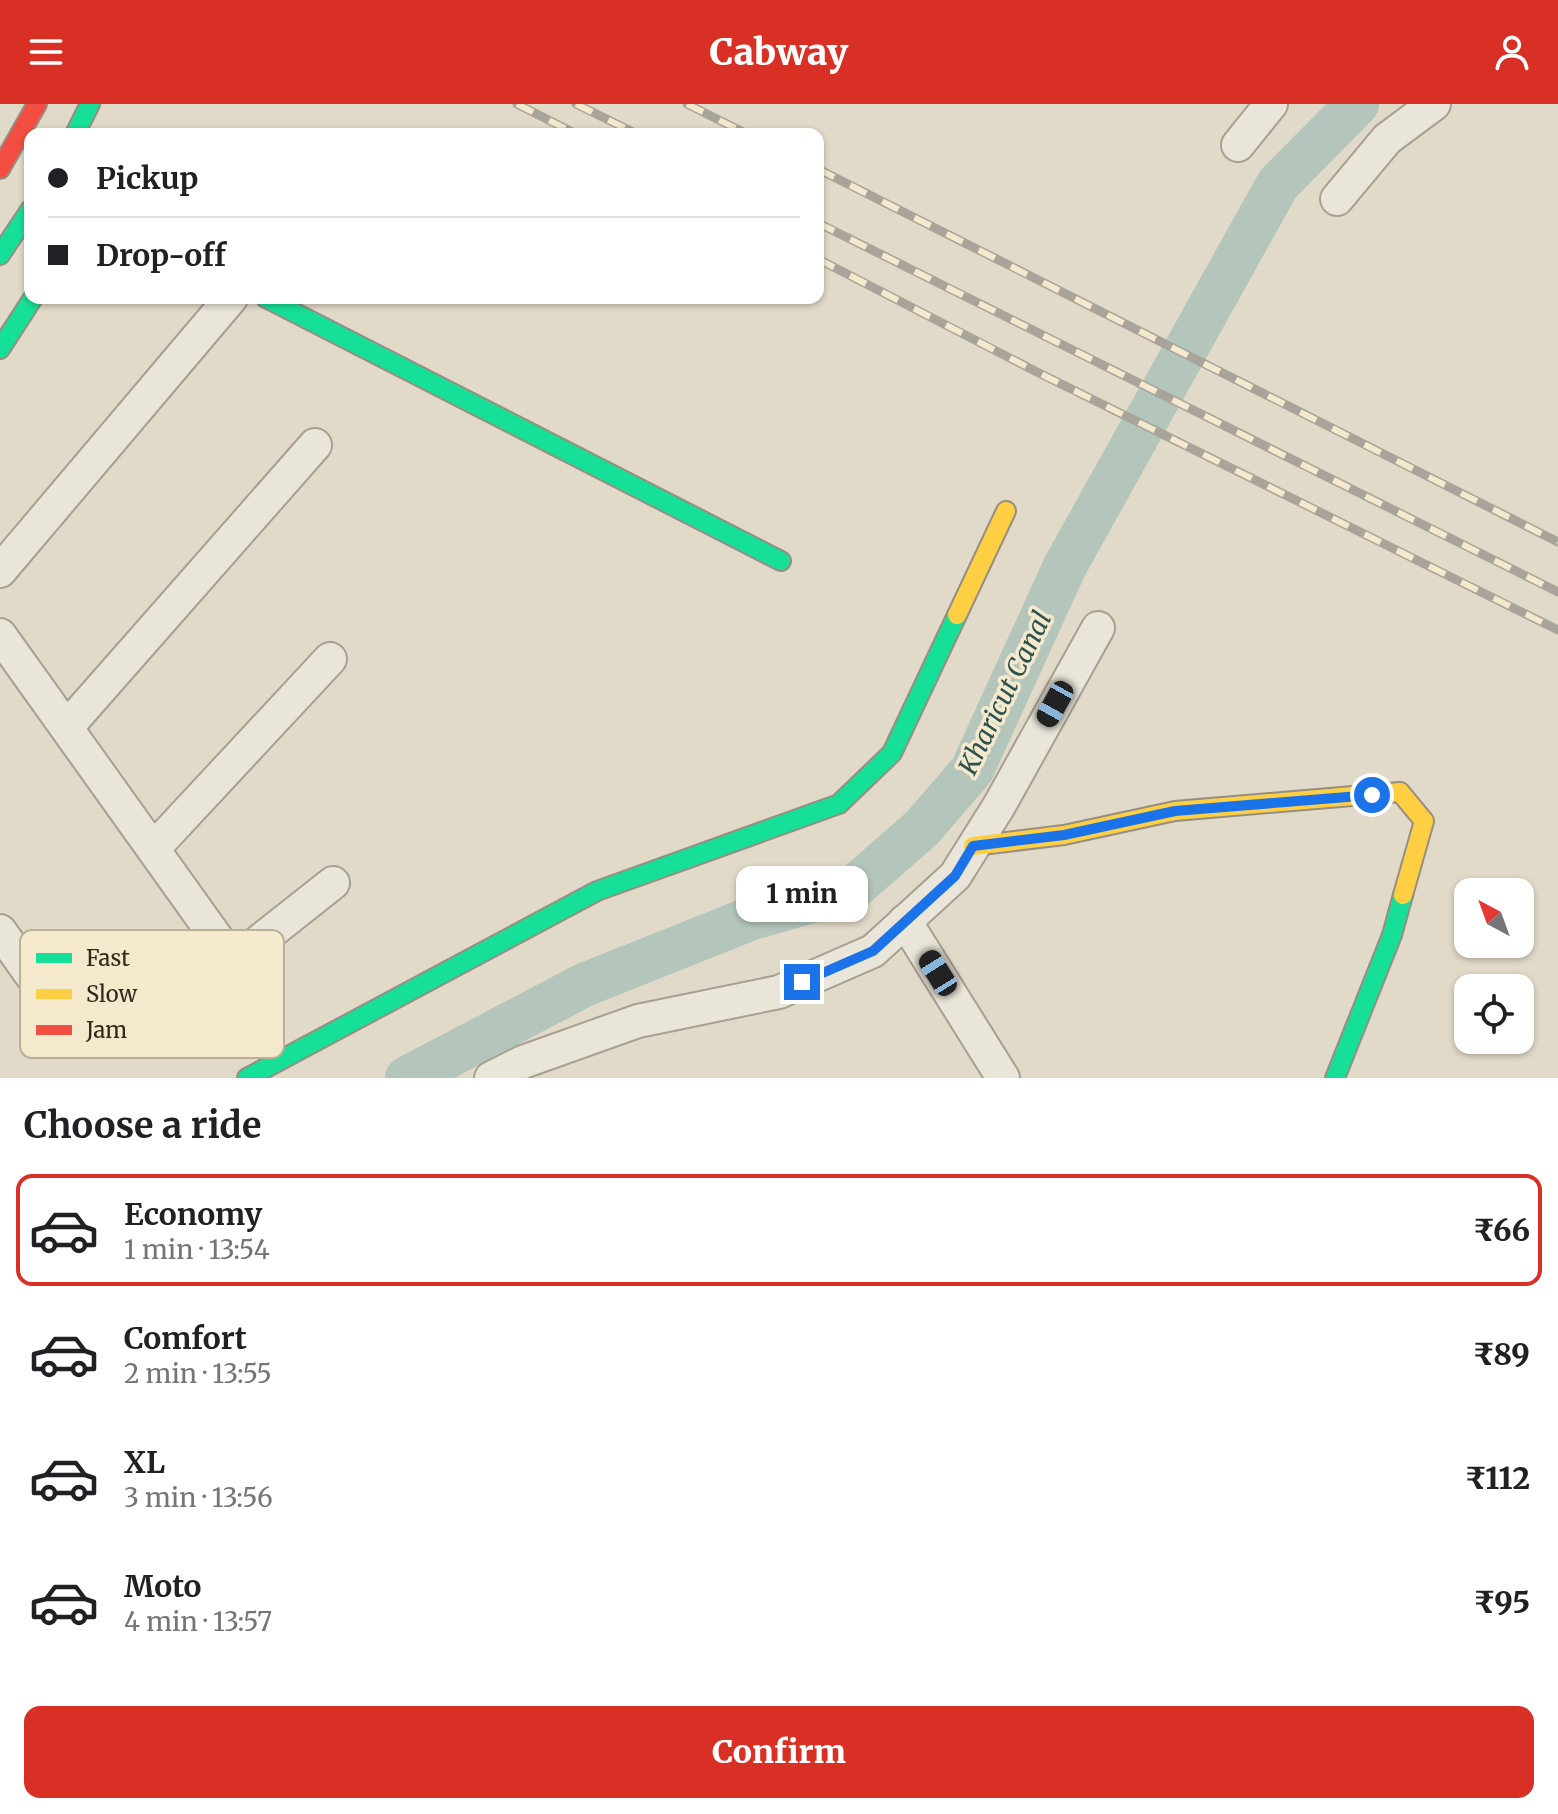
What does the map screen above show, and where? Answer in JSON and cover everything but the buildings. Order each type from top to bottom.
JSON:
[{"type":"street","points":[[0,169],[37,104]]},
{"type":"street","points":[[78,128],[90,104]]},
{"type":"street","points":[[1238,145],[1271,104]]},
{"type":"street","points":[[1337,199],[1387,139],[1434,104]]},
{"type":"street","points":[[0,255],[24,219]]},
{"type":"street","points":[[0,349],[29,304]]},
{"type":"street","points":[[0,571],[226,304]]},
{"type":"street","points":[[278,304],[781,561]]},
{"type":"street","points":[[67,727],[315,445]]},
{"type":"street","points":[[247,1078],[597,891],[839,804],[892,753],[1006,511]]},
{"type":"street","points":[[491,1078],[523,1062],[638,1021],[779,992],[873,951],[955,876],[1098,628]]},
{"type":"street","points":[[0,635],[211,930]]},
{"type":"street","points":[[154,848],[330,659]]},
{"type":"street","points":[[973,846],[1064,835],[1175,811],[1400,792],[1424,821],[1392,935],[1335,1078]]},
{"type":"street","points":[[274,930],[333,883]]},
{"type":"street","points":[[905,921],[1003,1078]]},
{"type":"street","points":[[0,931],[20,959]]},
{"type":"waterway","name":"Kharicut Canal","points":[[407,1078],[584,985],[752,918],[851,890],[922,828],[972,770],[1065,566],[1278,184],[1357,104]]},
{"type":"railway","points":[[517,104],[564,128]]},
{"type":"railway","points":[[576,104],[625,128]]},
{"type":"railway","points":[[687,104],[735,128]]},
{"type":"railway","points":[[824,172],[1558,542]]},
{"type":"railway","points":[[824,226],[1558,592]]},
{"type":"railway","points":[[824,262],[1037,372],[1558,630]]},
{"type":"traffic: fast","points":[[78,128],[90,104]]},
{"type":"traffic: fast","points":[[0,255],[24,219]]},
{"type":"traffic: fast","points":[[0,349],[29,304]]},
{"type":"traffic: fast","points":[[278,304],[781,561]]},
{"type":"traffic: fast","points":[[247,1078],[597,891],[839,804],[892,753],[957,615]]},
{"type":"traffic: fast","points":[[1335,1078],[1392,935],[1403,895]]},
{"type":"traffic: slow","points":[[957,615],[1006,511]]},
{"type":"traffic: slow","points":[[973,846],[1064,835],[1175,811],[1400,792],[1424,821],[1403,895]]},
{"type":"traffic: jam","points":[[0,169],[37,104]]},
{"type":"route","points":[[802,982],[873,951],[955,876],[973,846],[1064,835],[1175,811],[1372,795]]}]
